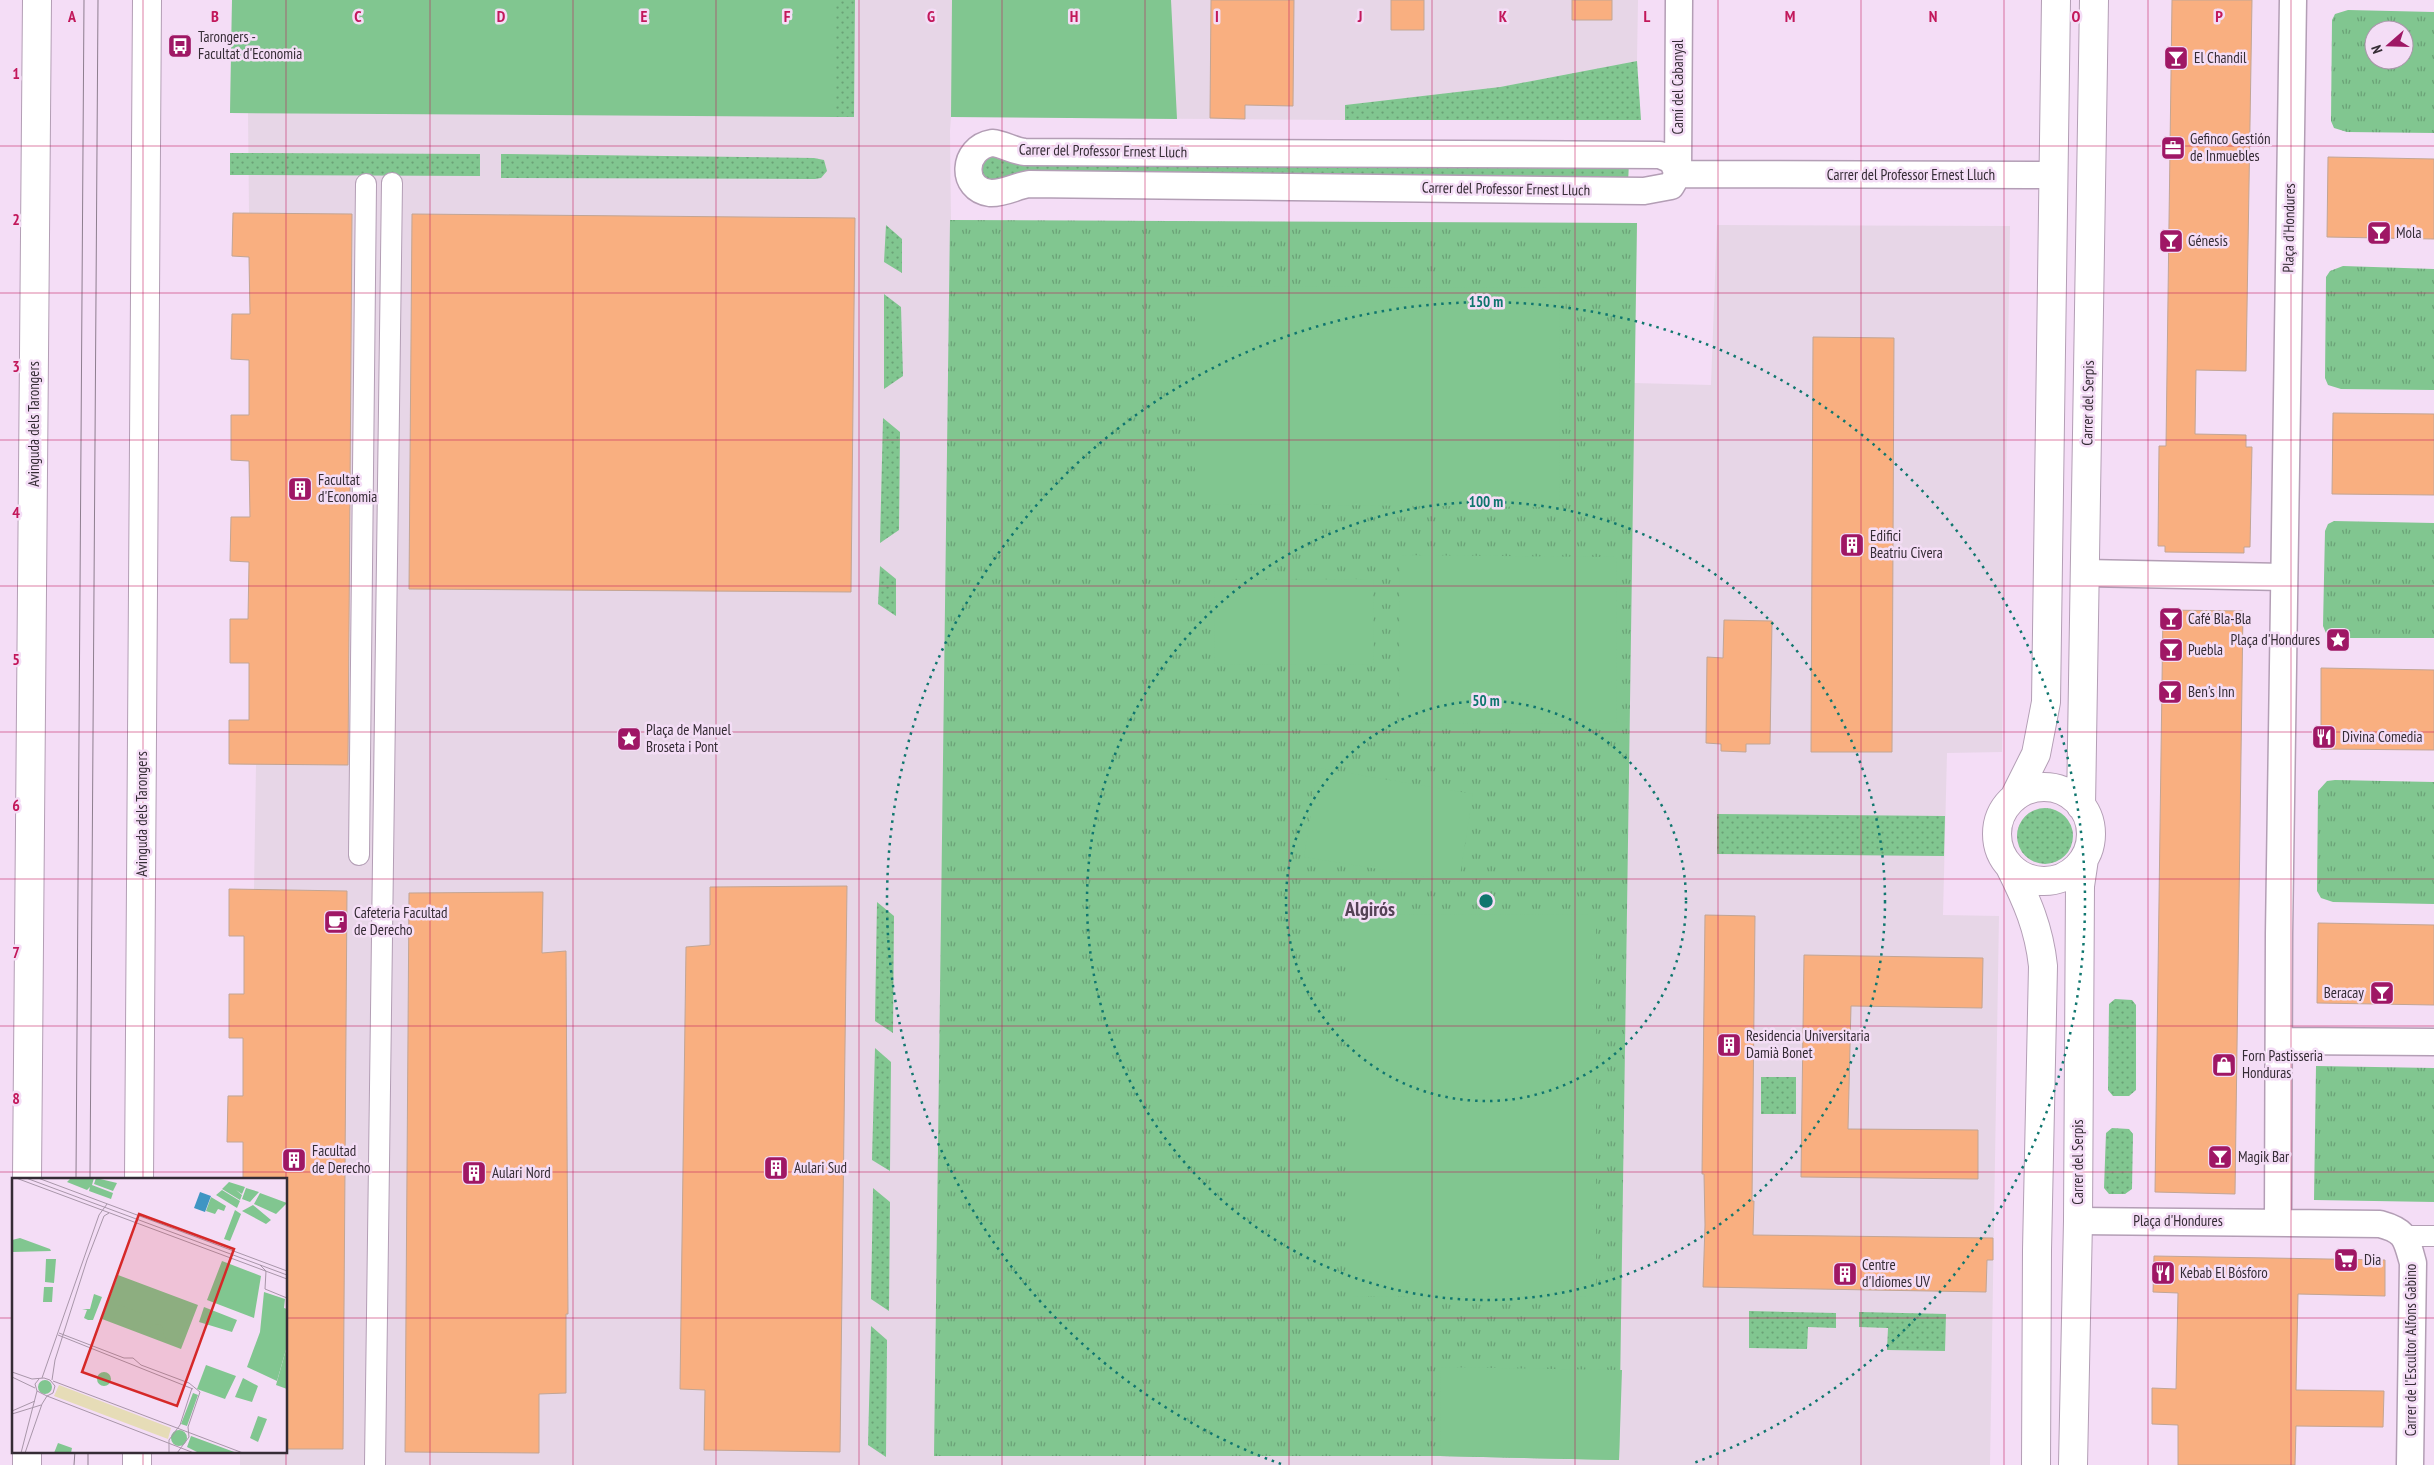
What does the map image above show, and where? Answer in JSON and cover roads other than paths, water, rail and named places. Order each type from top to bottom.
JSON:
[{"type":"street","name":"Avinguda dels Tarongers","points":[[27,1178],[37,0]]},
{"type":"street","name":"Avinguda dels Tarongers","points":[[139,1178],[147,0]]},
{"type":"street","name":"Camí del Cabanyal","points":[[1678,174],[1679,0]]},
{"type":"street","points":[[2036,1465],[2037,1240],[2043,966],[2040,938],[2034,920],[2010,867],[2001,853],[1997,838],[1998,823],[2004,810],[2014,798],[2036,754],[2046,702],[2056,0]]},
{"type":"street","name":"Carrer del Serpis","points":[[2081,806],[2094,0]]},
{"type":"street","name":"Plaça d'Hondures","points":[[2278,1222],[2292,0]]},
{"type":"street","name":"Carrer del Professor Ernest Lluch","points":[[992,143],[1001,144],[1015,151],[1025,152],[1660,155],[1672,160],[1678,174],[1671,186],[1644,191],[1029,184],[999,193],[990,193],[982,191],[976,186],[968,171],[972,154],[977,148],[992,143]]},
{"type":"street","name":"Carrer del Professor Ernest Lluch","points":[[1678,174],[2053,175]]},
{"type":"street","points":[[375,1465],[392,183]]},
{"type":"street","points":[[359,855],[366,184]]},
{"type":"street","points":[[2085,573],[2284,577]]},
{"type":"street","points":[[2010,867],[2024,877],[2049,881],[2068,874],[2084,860],[2091,832],[2088,818],[2081,806],[2070,796],[2057,789],[2027,790],[2014,798]]},
{"type":"street","name":"Carrer del Serpis","points":[[2073,1465],[2078,1221],[2080,886],[2084,860]]},
{"type":"street","points":[[2279,1041],[2434,1042]]},
{"type":"street","name":"Plaça d'Hondures","points":[[2078,1221],[2380,1224],[2401,1232]]},
{"type":"street","points":[[2401,1232],[2434,1236]]},
{"type":"street","name":"Carrer de l'Escultor Alfons Gabino","points":[[2401,1232],[2413,1263],[2410,1465]]},
{"type":"street","points":[[27,1465],[28,1452]]},
{"type":"street","points":[[137,1452],[137,1465]]},
{"type":"tram line","points":[[76,1178],[84,0]]},
{"type":"tram line","points":[[90,1178],[98,0]]},
{"type":"tram line","points":[[74,1465],[75,1452]]},
{"type":"tram line","points":[[88,1452],[88,1465]]},
{"type":"place","name":"Tarongers - Facultat d'Economia","points":[[180,46]]},
{"type":"place","name":"El Chandil","points":[[2176,58]]},
{"type":"place","name":"Gefinco Gestión de Inmuebles","points":[[2173,148]]},
{"type":"place","name":"Mola","points":[[2379,233]]},
{"type":"place","name":"Génesis","points":[[2171,241]]},
{"type":"place","name":"Facultat d'Economia","points":[[300,489]]},
{"type":"place","name":"Edifici Beatriu Civera","points":[[1852,545]]},
{"type":"place","name":"Café Bla-Bla","points":[[2171,619]]},
{"type":"place","name":"Plaça d'Hondures","points":[[2338,640]]},
{"type":"place","name":"Puebla","points":[[2171,650]]},
{"type":"place","name":"Ben's Inn","points":[[2170,692]]},
{"type":"place","name":"Divina Comedia","points":[[2324,737]]},
{"type":"place","name":"Plaça de Manuel Broseta i Pont","points":[[629,739]]},
{"type":"place","name":"Cafeteria Facultad de Derecho","points":[[336,922]]},
{"type":"place","name":"Beracay","points":[[2382,993]]},
{"type":"place","name":"Residencia Universitaria Damià Bonet","points":[[1729,1045]]},
{"type":"place","name":"Forn Pastisseria Honduras","points":[[2224,1065]]},
{"type":"place","name":"Magik Bar","points":[[2220,1157]]},
{"type":"place","name":"Facultad de Derecho","points":[[294,1160]]},
{"type":"place","name":"Aulari Sud","points":[[776,1168]]},
{"type":"place","name":"Aulari Nord","points":[[474,1173]]},
{"type":"place","name":"Dia","points":[[2346,1260]]},
{"type":"place","name":"Kebab El Bósforo","points":[[2163,1273]]},
{"type":"place","name":"Centre d'Idiomes UV","points":[[1845,1274]]},
{"type":"district","name":"Algirós","points":[[1370,909]]}]
